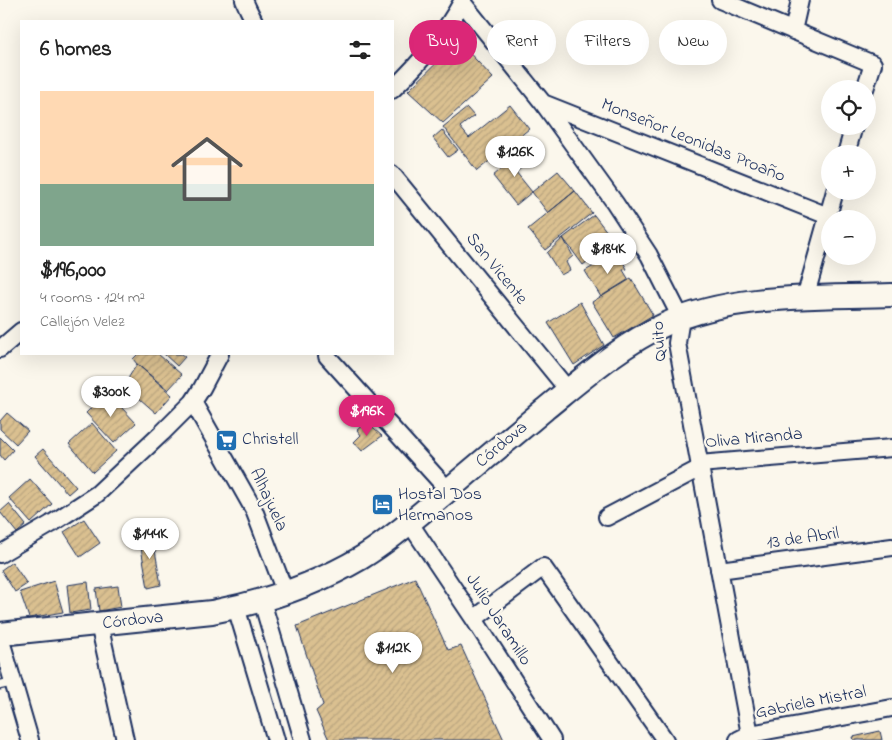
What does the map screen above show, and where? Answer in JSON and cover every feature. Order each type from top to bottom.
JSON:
[{"type":"street","points":[[244,0],[253,20]]},
{"type":"street","points":[[720,0],[872,64],[868,80]]},
{"type":"street","points":[[793,31],[800,0]]},
{"type":"street","points":[[394,88],[428,52],[462,1]]},
{"type":"street","name":"Quito","points":[[462,1],[543,103],[615,203],[649,255],[681,324],[699,466],[719,570],[746,738]]},
{"type":"street","name":"Monseñor Leonidas Proaño","points":[[543,103],[821,213]]},
{"type":"street","name":"San Vicente","points":[[394,176],[568,390]]},
{"type":"street","points":[[805,298],[821,241]]},
{"type":"street","name":"Córdova","points":[[0,635],[181,616],[236,608],[262,601],[314,581],[376,548],[568,390],[621,350],[642,337],[731,304],[805,298],[892,296]]},
{"type":"street","points":[[0,349],[20,332]]},
{"type":"street","points":[[0,554],[97,494],[193,402],[219,355]]},
{"type":"street","points":[[327,356],[448,490]]},
{"type":"street","name":"Alhajuela","points":[[193,402],[254,510],[285,592]]},
{"type":"street","name":"Oliva Miranda","points":[[607,517],[699,466],[892,448]]},
{"type":"street","name":"Julio Jaramillo","points":[[409,522],[552,740]]},
{"type":"street","name":"13 de Abril","points":[[719,570],[892,548]]},
{"type":"street","points":[[474,619],[543,567],[665,740]]},
{"type":"street","points":[[262,601],[303,740]]},
{"type":"street","points":[[236,608],[276,740]]},
{"type":"street","points":[[99,624],[125,740]]},
{"type":"street","points":[[0,635],[6,683],[30,740]]},
{"type":"street","name":"Gabriela Mistral","points":[[746,738],[892,708]]},
{"type":"building","points":[[477,61],[493,78],[443,123],[408,91],[435,65],[477,65]]},
{"type":"building","points":[[510,105],[529,129],[477,171],[443,127],[467,108],[474,116],[460,127],[469,138]]},
{"type":"building","points":[[442,130],[458,150],[448,157],[433,138]]},
{"type":"building","points":[[527,148],[534,157],[516,172],[532,192],[516,205],[493,176]]},
{"type":"building","points":[[558,171],[575,191],[548,213],[532,192]]},
{"type":"building","points":[[575,191],[592,213],[545,250],[528,229]]},
{"type":"building","points":[[594,215],[611,237],[604,242],[607,247],[583,265],[563,238]]},
{"type":"building","points":[[563,238],[573,256],[566,262],[570,270],[561,275],[547,253]]},
{"type":"building","points":[[615,254],[619,262],[622,260],[627,269],[623,270],[629,280],[601,297],[585,271]]},
{"type":"building","points":[[631,278],[653,315],[614,338],[592,302]]},
{"type":"building","points":[[580,302],[604,345],[574,365],[548,323]]},
{"type":"building","points":[[137,355],[159,355],[182,375],[168,390],[133,359]]},
{"type":"building","points":[[165,355],[182,355],[185,357],[177,366]]},
{"type":"building","points":[[137,364],[172,395],[156,413],[124,385]]},
{"type":"building","points":[[107,392],[136,423],[114,443],[86,413]]},
{"type":"building","points":[[7,413],[28,431],[16,444],[0,429],[0,421]]},
{"type":"building","points":[[366,422],[382,436],[362,451],[354,442],[361,435],[357,430]]},
{"type":"building","points":[[92,423],[116,451],[93,472],[69,444]]},
{"type":"building","points":[[0,437],[13,450],[4,460],[0,455]]},
{"type":"building","points":[[43,449],[76,487],[68,494],[35,456]]},
{"type":"building","points":[[30,479],[52,504],[31,523],[9,498]]},
{"type":"building","points":[[9,504],[26,525],[17,533],[0,512]]},
{"type":"building","points":[[84,519],[100,543],[80,557],[64,532]]},
{"type":"building","points":[[152,533],[161,585],[148,588],[139,536]]},
{"type":"building","points":[[12,562],[27,584],[15,592],[1,570]]},
{"type":"building","points":[[415,578],[448,650],[461,646],[504,740],[329,740],[316,711],[323,705],[297,626]]},
{"type":"building","points":[[54,581],[63,612],[29,618],[20,592]]},
{"type":"building","points":[[88,582],[91,610],[70,613],[67,585]]},
{"type":"building","points":[[118,586],[121,607],[99,611],[96,589]]},
{"type":"building","points":[[880,731],[882,740],[854,740],[853,737]]},
{"type":"place","name":"Christell","points":[[226,440]]},
{"type":"place","name":"Hostal Dos Hermanos","points":[[382,505]]}]
